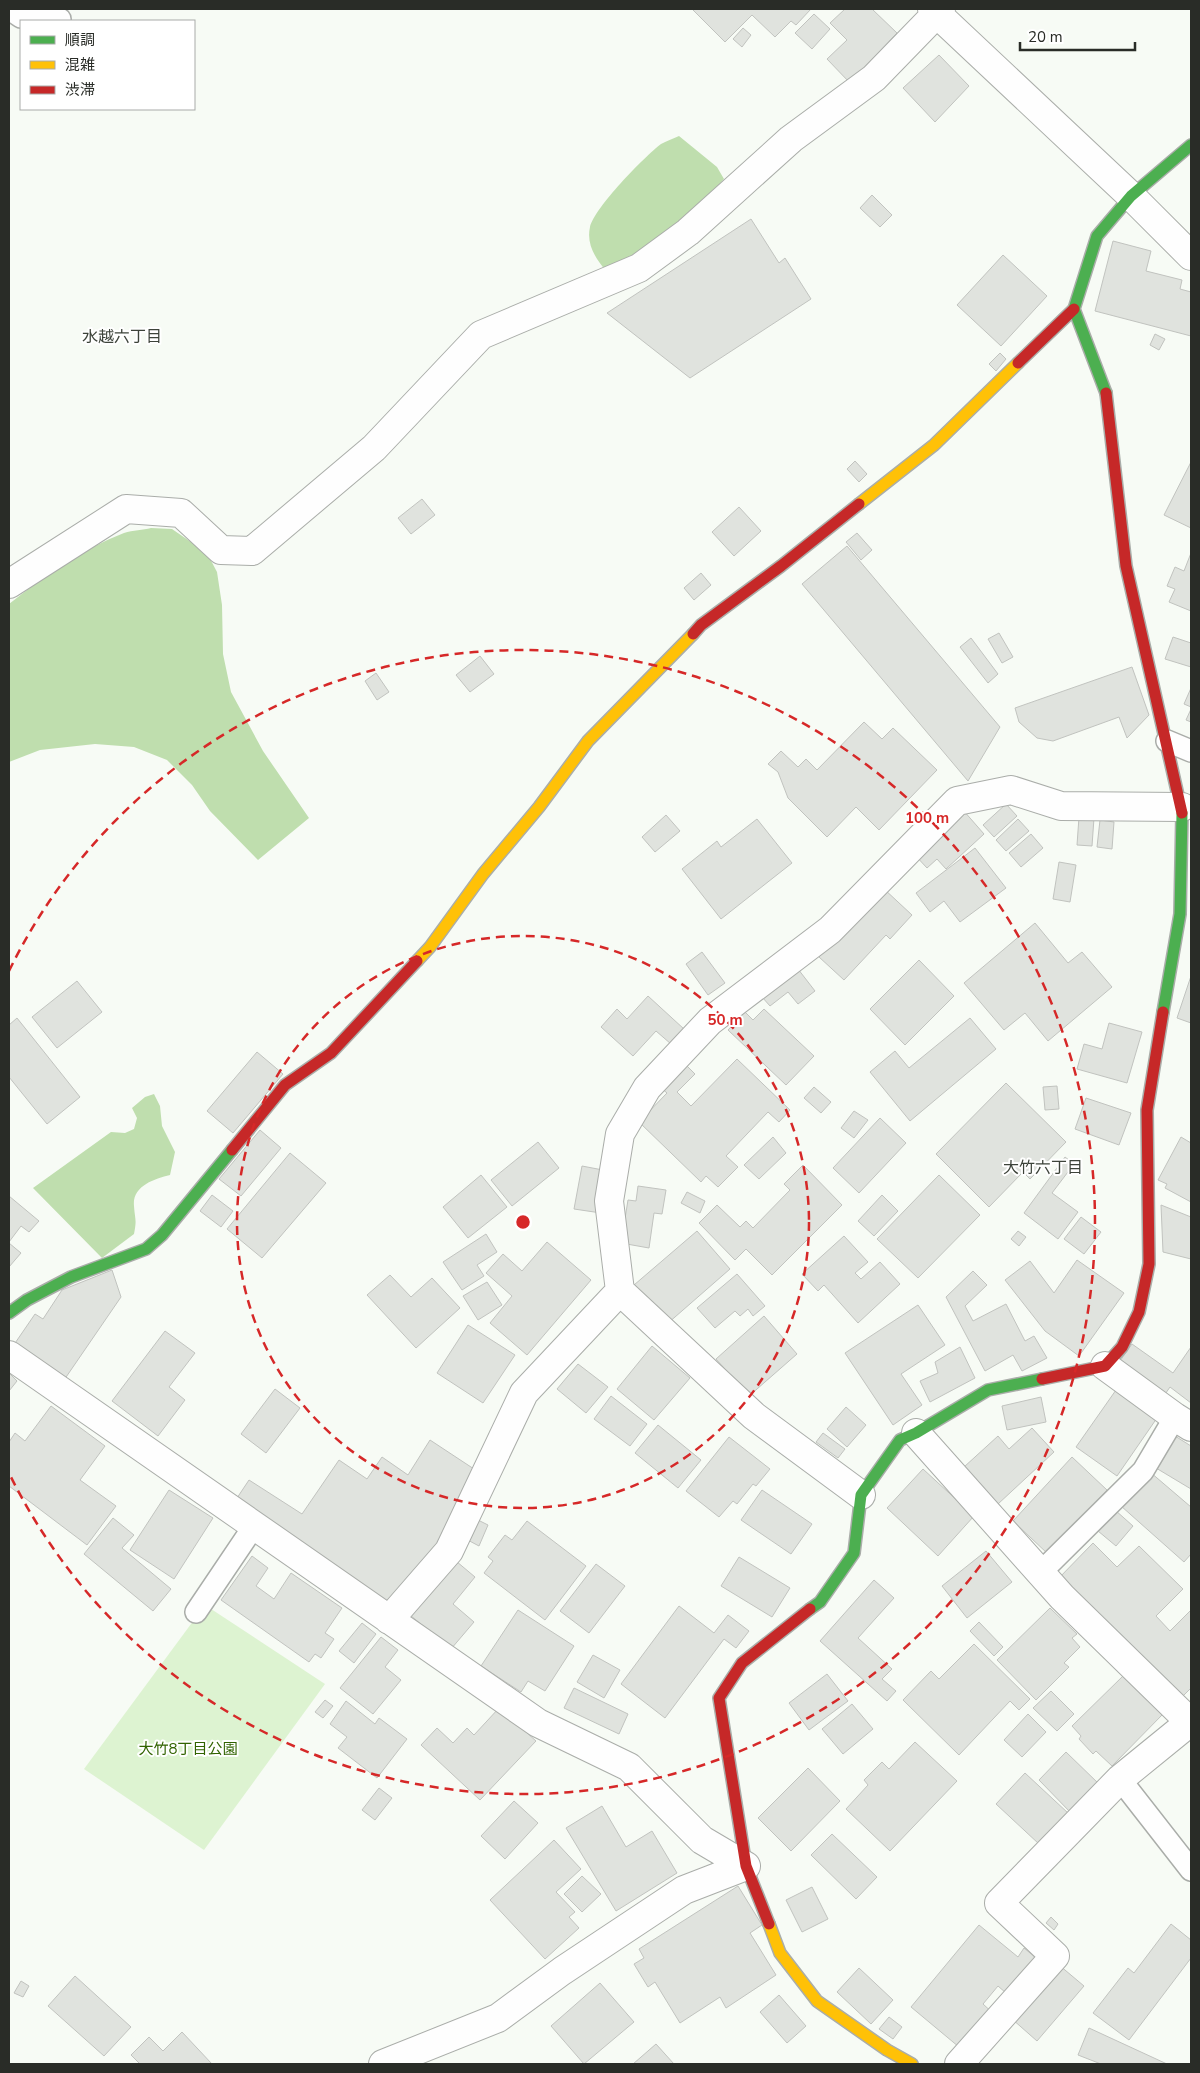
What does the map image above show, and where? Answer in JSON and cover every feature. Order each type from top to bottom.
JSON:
[{"type":"street","points":[[9,584],[126,509],[181,513],[221,550],[252,551],[374,448],[481,335],[639,268],[688,232],[790,139],[874,78],[936,10],[1131,196],[1191,256]]},
{"type":"street","points":[[9,1314],[27,1300],[71,1277],[146,1249],[162,1235],[285,1085],[331,1053],[430,947],[483,874],[538,807],[588,741],[701,625],[781,566],[934,445],[1074,309],[1097,236],[1131,196],[1191,144]]},
{"type":"street","points":[[912,2064],[886,2057],[817,2000],[780,1953],[746,1866],[719,1698],[742,1662],[820,1602],[854,1553],[861,1496],[900,1440],[916,1433],[988,1390],[1105,1366],[1122,1347],[1139,1312],[1149,1264],[1147,1110],[1186,878],[1182,807],[1126,566],[1106,394],[1074,309]]},
{"type":"street","points":[[861,1496],[754,1416],[620,1290],[609,1201],[620,1134],[647,1088],[710,1021],[830,930],[957,801],[1011,790],[1062,806],[1182,807]]},
{"type":"street","points":[[389,1620],[449,1551],[524,1393],[620,1290]]},
{"type":"street","points":[[9,1355],[538,1723],[629,1768],[702,1840],[746,1866]]},
{"type":"street","points":[[1105,1366],[1183,1422]]},
{"type":"street","points":[[916,1433],[1062,1597],[1190,1722],[1120,1779],[999,1903],[1055,1956],[959,2064]]},
{"type":"street","points":[[383,2064],[498,2018],[562,1971],[684,1890],[746,1866]]},
{"type":"lane","points":[[9,9],[21,17],[60,19]]},
{"type":"lane","points":[[1167,741],[1191,751]]},
{"type":"lane","points":[[1040,1573],[1143,1470],[1183,1422]]},
{"type":"lane","points":[[196,1612],[254,1526]]},
{"type":"lane","points":[[1120,1779],[1191,1870]]},
{"type":"green space","name":"大竹8丁目公園","points":[[205,1605],[325,1684],[204,1850],[84,1769]]},
{"type":"shaded area","points":[[679,136],[717,167],[724,179],[696,211],[658,244],[607,272],[596,257],[589,240],[590,227],[594,218],[610,195],[643,160],[661,144]]},
{"type":"shaded area","points":[[151,528],[172,529],[207,553],[217,572],[222,605],[223,654],[231,692],[263,751],[309,818],[258,860],[210,811],[192,785],[167,760],[134,747],[95,744],[40,750],[9,762],[9,604],[78,555],[124,533]]},
{"type":"shaded area","points":[[154,1094],[160,1106],[162,1126],[175,1152],[170,1175],[151,1181],[140,1188],[134,1199],[136,1222],[134,1234],[102,1258],[33,1188],[111,1132],[125,1133],[134,1129],[137,1118],[132,1108],[145,1097]]},
{"type":"building","points":[[692,9],[811,9],[796,25],[791,21],[775,37],[752,15],[725,42]]},
{"type":"building","points":[[845,9],[872,9],[897,33],[850,83],[827,59],[847,40],[830,23]]},
{"type":"building","points":[[814,14],[830,29],[812,49],[795,33]]},
{"type":"building","points":[[743,28],[751,35],[742,47],[733,39]]},
{"type":"building","points":[[939,55],[969,86],[935,122],[903,88]]},
{"type":"building","points":[[872,195],[892,215],[880,227],[860,208]]},
{"type":"building","points":[[751,219],[779,263],[785,258],[811,299],[690,378],[607,313]]},
{"type":"building","points":[[1113,241],[1151,251],[1146,271],[1182,280],[1180,289],[1191,292],[1191,336],[1095,311]]},
{"type":"building","points":[[1003,255],[1047,296],[1001,346],[957,305]]},
{"type":"building","points":[[1155,334],[1165,339],[1159,350],[1150,345]]},
{"type":"building","points":[[1000,353],[1006,359],[996,371],[989,364]]},
{"type":"building","points":[[855,461],[867,474],[859,482],[847,469]]},
{"type":"building","points":[[1191,462],[1191,528],[1164,515]]},
{"type":"building","points":[[422,499],[435,515],[411,534],[398,518]]},
{"type":"building","points":[[739,507],[761,531],[734,556],[712,532]]},
{"type":"building","points":[[857,533],[872,550],[861,560],[846,542]]},
{"type":"building","points":[[847,546],[1000,727],[968,781],[802,584]]},
{"type":"building","points":[[1191,553],[1191,611],[1169,602],[1175,589],[1167,586],[1175,567],[1184,571]]},
{"type":"building","points":[[701,573],[711,585],[694,600],[684,588]]},
{"type":"building","points":[[999,633],[1013,657],[1002,663],[988,639]]},
{"type":"building","points":[[1173,637],[1191,643],[1191,667],[1165,659]]},
{"type":"building","points":[[971,638],[998,674],[988,683],[960,647]]},
{"type":"building","points":[[480,656],[494,674],[470,692],[456,675]]},
{"type":"building","points":[[1132,667],[1149,715],[1127,738],[1119,717],[1053,741],[1037,738],[1019,722],[1015,708]]},
{"type":"building","points":[[376,673],[389,692],[377,700],[365,681]]},
{"type":"building","points":[[1191,688],[1191,707],[1184,704]]},
{"type":"building","points":[[1191,709],[1191,722],[1186,720]]},
{"type":"building","points":[[864,722],[882,739],[893,728],[937,770],[879,830],[856,807],[827,837],[788,798],[778,772],[768,764],[781,751],[798,767],[806,759],[817,770]]},
{"type":"building","points":[[1006,804],[1017,816],[994,837],[983,825]]},
{"type":"building","points":[[963,810],[984,834],[946,869],[937,859],[927,868],[914,854]]},
{"type":"building","points":[[666,815],[680,831],[655,852],[642,837]]},
{"type":"building","points":[[1079,817],[1094,818],[1092,846],[1077,845]]},
{"type":"building","points":[[757,819],[792,863],[721,919],[682,869],[717,841],[721,847]]},
{"type":"building","points":[[1018,819],[1029,831],[1006,851],[996,840]]},
{"type":"building","points":[[1100,820],[1114,822],[1112,849],[1097,847]]},
{"type":"building","points":[[1031,834],[1043,848],[1021,867],[1009,853]]},
{"type":"building","points":[[975,848],[1006,888],[960,922],[944,901],[930,912],[916,893]]},
{"type":"building","points":[[1059,862],[1076,865],[1070,902],[1053,899]]},
{"type":"building","points":[[883,888],[912,915],[890,939],[886,935],[844,980],[819,957]]},
{"type":"building","points":[[1035,923],[1068,963],[1082,952],[1112,987],[1048,1041],[1025,1013],[1004,1030],[964,983]]},
{"type":"building","points":[[702,952],[725,983],[708,995],[686,964]]},
{"type":"building","points":[[919,960],[954,996],[905,1045],[870,1009]]},
{"type":"building","points":[[798,969],[815,991],[798,1004],[788,992],[770,1006],[762,997]]},
{"type":"building","points":[[1191,976],[1191,1023],[1177,1018]]},
{"type":"building","points":[[77,981],[102,1012],[57,1048],[32,1017]]},
{"type":"building","points":[[648,996],[684,1029],[671,1044],[656,1031],[633,1056],[601,1027],[617,1009],[627,1019]]},
{"type":"building","points":[[764,1009],[814,1056],[786,1085],[728,1030],[745,1012],[753,1020]]},
{"type":"building","points":[[17,1018],[80,1097],[47,1124],[9,1077],[9,1025]]},
{"type":"building","points":[[970,1018],[996,1049],[910,1121],[870,1072],[895,1051],[909,1068]]},
{"type":"building","points":[[1109,1023],[1142,1032],[1127,1083],[1077,1069],[1084,1044],[1102,1049]]},
{"type":"building","points":[[257,1052],[283,1074],[233,1133],[207,1111]]},
{"type":"building","points":[[737,1059],[790,1110],[779,1122],[768,1112],[726,1156],[738,1167],[718,1187],[706,1176],[701,1182],[639,1122],[667,1093],[660,1087],[684,1063],[695,1074],[677,1092],[691,1106]]},
{"type":"building","points":[[1006,1083],[1066,1142],[1030,1179],[1023,1172],[989,1207],[936,1154]]},
{"type":"building","points":[[1057,1086],[1059,1109],[1045,1110],[1043,1087]]},
{"type":"building","points":[[814,1087],[831,1102],[821,1113],[804,1098]]},
{"type":"building","points":[[1086,1098],[1131,1113],[1119,1145],[1075,1129]]},
{"type":"building","points":[[854,1111],[868,1120],[854,1138],[841,1128]]},
{"type":"building","points":[[880,1118],[906,1143],[859,1193],[833,1168]]},
{"type":"building","points":[[260,1130],[281,1148],[241,1196],[219,1179]]},
{"type":"building","points":[[773,1137],[786,1153],[759,1179],[744,1165]]},
{"type":"building","points":[[1181,1137],[1191,1143],[1191,1202],[1165,1188],[1167,1184],[1158,1180]]},
{"type":"building","points":[[538,1142],[559,1168],[512,1206],[491,1180]]},
{"type":"building","points":[[290,1153],[326,1183],[262,1258],[227,1229]]},
{"type":"building","points":[[1065,1157],[1074,1164],[1052,1193],[1078,1212],[1058,1239],[1024,1213]]},
{"type":"building","points":[[803,1165],[842,1205],[772,1275],[746,1249],[735,1260],[699,1223],[717,1205],[740,1227],[746,1221],[753,1228],[790,1190],[784,1184]]},
{"type":"building","points":[[582,1166],[608,1171],[601,1213],[574,1209]]},
{"type":"building","points":[[481,1175],[507,1207],[468,1238],[443,1207]]},
{"type":"building","points":[[939,1175],[980,1215],[918,1278],[877,1239]]},
{"type":"building","points":[[638,1186],[666,1190],[662,1214],[654,1213],[649,1248],[621,1243],[628,1200],[636,1201]]},
{"type":"building","points":[[687,1192],[705,1201],[700,1213],[681,1203]]},
{"type":"building","points":[[212,1195],[233,1211],[221,1227],[200,1211]]},
{"type":"building","points":[[882,1195],[898,1211],[874,1236],[858,1221]]},
{"type":"building","points":[[9,1196],[39,1221],[29,1232],[21,1226],[9,1242]]},
{"type":"building","points":[[1161,1205],[1191,1217],[1191,1259],[1163,1252]]},
{"type":"building","points":[[1081,1217],[1101,1232],[1084,1254],[1064,1239]]},
{"type":"building","points":[[697,1231],[730,1269],[667,1324],[634,1285]]},
{"type":"building","points":[[1018,1231],[1026,1237],[1019,1246],[1011,1239]]},
{"type":"building","points":[[486,1234],[497,1252],[477,1265],[484,1276],[462,1290],[443,1262]]},
{"type":"building","points":[[844,1236],[868,1262],[855,1273],[861,1279],[880,1262],[900,1284],[858,1323],[824,1285],[818,1291],[802,1274]]},
{"type":"building","points":[[547,1242],[591,1280],[527,1355],[490,1323],[512,1296],[486,1273],[503,1254],[522,1271]]},
{"type":"building","points":[[9,1243],[21,1253],[9,1267]]},
{"type":"building","points":[[1077,1260],[1124,1293],[1079,1356],[1045,1331],[1005,1280],[1030,1261],[1054,1293]]},
{"type":"building","points":[[112,1270],[121,1297],[62,1383],[11,1349],[35,1314],[43,1319],[62,1290]]},
{"type":"building","points":[[973,1271],[987,1285],[965,1306],[973,1321],[1006,1304],[1025,1341],[1034,1336],[1047,1358],[1022,1371],[1013,1355],[985,1371],[946,1297]]},
{"type":"building","points":[[737,1274],[765,1306],[753,1316],[748,1309],[740,1316],[735,1311],[715,1328],[697,1308]]},
{"type":"building","points":[[390,1275],[411,1297],[432,1278],[460,1308],[416,1348],[367,1295]]},
{"type":"building","points":[[487,1282],[502,1305],[478,1320],[463,1296]]},
{"type":"building","points":[[918,1305],[945,1345],[901,1374],[922,1405],[893,1425],[845,1353]]},
{"type":"building","points":[[764,1316],[797,1354],[749,1396],[716,1359]]},
{"type":"building","points":[[468,1325],[515,1355],[483,1403],[437,1373]]},
{"type":"building","points":[[165,1331],[195,1353],[169,1387],[185,1400],[158,1436],[112,1401]]},
{"type":"building","points":[[1132,1344],[1173,1373],[1191,1347],[1191,1403],[1170,1387],[1161,1400],[1115,1368]]},
{"type":"building","points":[[652,1346],[690,1378],[654,1420],[617,1389]]},
{"type":"building","points":[[960,1347],[975,1378],[930,1402],[920,1381],[938,1373],[935,1362]]},
{"type":"building","points":[[578,1364],[608,1387],[586,1413],[557,1389]]},
{"type":"building","points":[[9,1373],[17,1381],[9,1391]]},
{"type":"building","points":[[275,1389],[300,1408],[266,1453],[241,1434]]},
{"type":"building","points":[[1116,1390],[1157,1418],[1117,1476],[1076,1447]]},
{"type":"building","points":[[611,1396],[647,1424],[630,1446],[594,1419]]},
{"type":"building","points":[[1041,1397],[1046,1422],[1007,1430],[1002,1406]]},
{"type":"building","points":[[51,1406],[105,1446],[80,1480],[116,1506],[87,1545],[9,1486],[9,1442],[15,1433],[25,1441]]},
{"type":"building","points":[[846,1407],[866,1425],[847,1447],[827,1429]]},
{"type":"building","points":[[658,1425],[701,1460],[678,1488],[635,1453]]},
{"type":"building","points":[[1032,1428],[1054,1452],[998,1504],[964,1467],[998,1436],[1009,1449]]},
{"type":"building","points":[[823,1433],[845,1449],[838,1458],[816,1442]]},
{"type":"building","points":[[1175,1436],[1191,1446],[1191,1489],[1156,1468]]},
{"type":"building","points":[[729,1437],[770,1469],[756,1486],[753,1484],[737,1504],[733,1501],[719,1517],[686,1491]]},
{"type":"building","points":[[430,1440],[474,1469],[431,1561],[390,1607],[235,1501],[249,1480],[302,1514],[339,1460],[367,1479],[382,1457],[408,1475]]},
{"type":"building","points":[[1072,1457],[1107,1490],[1048,1554],[1013,1521]]},
{"type":"building","points":[[923,1469],[974,1516],[938,1556],[887,1508]]},
{"type":"building","points":[[1150,1472],[1191,1507],[1191,1554],[1184,1562],[1121,1506]]},
{"type":"building","points":[[169,1490],[213,1518],[174,1579],[130,1550]]},
{"type":"building","points":[[762,1490],[812,1524],[791,1554],[741,1520]]},
{"type":"building","points":[[1115,1510],[1133,1526],[1116,1546],[1098,1531]]},
{"type":"building","points":[[472,1517],[488,1525],[479,1546],[462,1537]]},
{"type":"building","points":[[113,1518],[134,1535],[122,1548],[171,1589],[153,1611],[84,1554]]},
{"type":"building","points":[[527,1521],[586,1566],[545,1620],[484,1573],[493,1561],[488,1557],[505,1535],[512,1540]]},
{"type":"building","points":[[1093,1543],[1117,1567],[1139,1546],[1183,1589],[1156,1616],[1170,1631],[1191,1610],[1191,1688],[1178,1701],[1057,1580]]},
{"type":"building","points":[[986,1551],[1012,1582],[967,1618],[942,1586]]},
{"type":"building","points":[[252,1556],[268,1568],[256,1586],[274,1599],[291,1573],[342,1608],[325,1633],[334,1639],[321,1658],[315,1654],[309,1662],[221,1600]]},
{"type":"building","points":[[450,1556],[475,1577],[453,1604],[474,1622],[451,1649],[404,1610]]},
{"type":"building","points":[[739,1557],[790,1588],[772,1617],[721,1586]]},
{"type":"building","points":[[596,1564],[625,1586],[589,1633],[560,1611]]},
{"type":"building","points":[[874,1580],[894,1598],[858,1638],[892,1669],[882,1679],[896,1691],[887,1701],[820,1641]]},
{"type":"building","points":[[679,1606],[714,1633],[728,1615],[749,1631],[736,1648],[724,1639],[665,1718],[621,1684]]},
{"type":"building","points":[[1050,1608],[1077,1634],[1072,1638],[1080,1647],[1064,1663],[1069,1667],[1036,1700],[997,1660]]},
{"type":"building","points":[[518,1610],[574,1646],[545,1691],[528,1681],[521,1692],[481,1666]]},
{"type":"building","points":[[979,1622],[1003,1647],[994,1656],[970,1631]]},
{"type":"building","points":[[362,1623],[376,1634],[354,1663],[339,1651]]},
{"type":"building","points":[[381,1637],[398,1650],[385,1667],[401,1680],[373,1714],[340,1688]]},
{"type":"building","points":[[974,1644],[1030,1699],[1019,1710],[1010,1701],[959,1755],[903,1700],[931,1671],[939,1679]]},
{"type":"building","points":[[593,1655],[620,1670],[604,1698],[577,1682]]},
{"type":"building","points":[[827,1674],[848,1701],[809,1730],[789,1703]]},
{"type":"building","points":[[1124,1675],[1163,1714],[1112,1766],[1096,1751],[1093,1754],[1079,1739],[1081,1736],[1072,1726]]},
{"type":"building","points":[[574,1688],[628,1714],[619,1734],[564,1708]]},
{"type":"building","points":[[1051,1691],[1074,1714],[1057,1731],[1033,1708]]},
{"type":"building","points":[[325,1700],[333,1706],[323,1718],[315,1712]]},
{"type":"building","points":[[346,1701],[375,1724],[379,1718],[407,1739],[377,1778],[338,1748],[347,1737],[330,1724]]},
{"type":"building","points":[[852,1704],[873,1729],[843,1754],[822,1729]]},
{"type":"building","points":[[499,1708],[536,1741],[480,1800],[421,1745],[437,1728],[453,1743],[467,1728],[474,1735]]},
{"type":"building","points":[[1028,1714],[1046,1732],[1022,1757],[1004,1740]]},
{"type":"building","points":[[915,1742],[957,1781],[890,1851],[846,1809],[868,1785],[864,1780],[882,1762],[889,1769]]},
{"type":"building","points":[[1066,1752],[1099,1784],[1071,1813],[1039,1780]]},
{"type":"building","points":[[808,1768],[840,1801],[791,1851],[758,1818]]},
{"type":"building","points":[[1025,1773],[1068,1813],[1039,1844],[996,1804]]},
{"type":"building","points":[[379,1788],[392,1798],[375,1820],[362,1810]]},
{"type":"building","points":[[514,1801],[538,1823],[505,1859],[481,1836]]},
{"type":"building","points":[[602,1806],[626,1847],[652,1831],[677,1873],[616,1911],[566,1828]]},
{"type":"building","points":[[832,1834],[877,1877],[856,1899],[811,1855]]},
{"type":"building","points":[[554,1840],[581,1869],[556,1892],[575,1912],[569,1917],[579,1928],[545,1959],[490,1900]]},
{"type":"building","points":[[582,1876],[601,1894],[582,1912],[564,1894]]},
{"type":"building","points":[[738,1886],[762,1925],[750,1933],[776,1975],[726,2008],[720,1997],[680,2023],[655,1982],[648,1987],[634,1964],[644,1958],[639,1949]]},
{"type":"building","points":[[812,1887],[828,1919],[802,1932],[786,1900]]},
{"type":"building","points":[[1051,1917],[1058,1924],[1054,1930],[1046,1923]]},
{"type":"building","points":[[1171,1924],[1191,1940],[1191,1958],[1129,2040],[1093,2013],[1128,1968],[1134,1973]]},
{"type":"building","points":[[979,1925],[1018,1957],[1024,1948],[1036,1958],[1006,1993],[998,1986],[983,2004],[995,2015],[965,2052],[911,2007]]},
{"type":"building","points":[[1059,1965],[1084,1986],[1037,2041],[1012,2019]]},
{"type":"building","points":[[859,1968],[893,2000],[871,2024],[837,1992]]},
{"type":"building","points":[[75,1976],[131,2027],[104,2056],[48,2006]]},
{"type":"building","points":[[21,1981],[29,1986],[23,1997],[14,1993]]},
{"type":"building","points":[[600,1983],[634,2022],[584,2064],[551,2026]]},
{"type":"building","points":[[779,1995],[806,2026],[787,2043],[760,2012]]},
{"type":"building","points":[[889,2017],[902,2027],[893,2039],[879,2029]]},
{"type":"building","points":[[1089,2028],[1167,2064],[1101,2064],[1078,2055]]},
{"type":"building","points":[[182,2032],[212,2064],[140,2064],[131,2055],[149,2037],[163,2051]]},
{"type":"building","points":[[656,2044],[674,2064],[633,2064]]},
{"type":"traffic: fast","points":[[1106,393],[1074,309],[1097,236],[1131,196],[1191,145]]},
{"type":"traffic: fast","points":[[1163,1012],[1180,914],[1182,813]]},
{"type":"traffic: fast","points":[[9,1313],[27,1300],[71,1277],[146,1249],[162,1235],[232,1150]]},
{"type":"traffic: fast","points":[[810,1609],[820,1602],[854,1553],[861,1495],[900,1440],[916,1433],[988,1390],[1042,1379]]},
{"type":"traffic: slow","points":[[859,504],[934,445],[1018,363]]},
{"type":"traffic: slow","points":[[417,961],[430,947],[483,874],[539,807],[588,741],[693,634]]},
{"type":"traffic: slow","points":[[769,1924],[780,1953],[817,2001],[887,2050],[912,2064]]},
{"type":"traffic: jam","points":[[1018,363],[1074,309]]},
{"type":"traffic: jam","points":[[1106,393],[1126,566],[1182,813]]},
{"type":"traffic: jam","points":[[693,634],[701,625],[781,566],[859,504]]},
{"type":"traffic: jam","points":[[232,1150],[285,1085],[331,1053],[417,961]]},
{"type":"traffic: jam","points":[[1042,1379],[1105,1366],[1122,1347],[1139,1312],[1149,1264],[1147,1110],[1163,1012]]},
{"type":"traffic: jam","points":[[769,1924],[746,1866],[719,1698],[742,1663],[810,1609]]},
{"type":"district","name":"水越六丁目","points":[[122,336]]},
{"type":"district","name":"大竹六丁目","points":[[1043,1167]]}]
